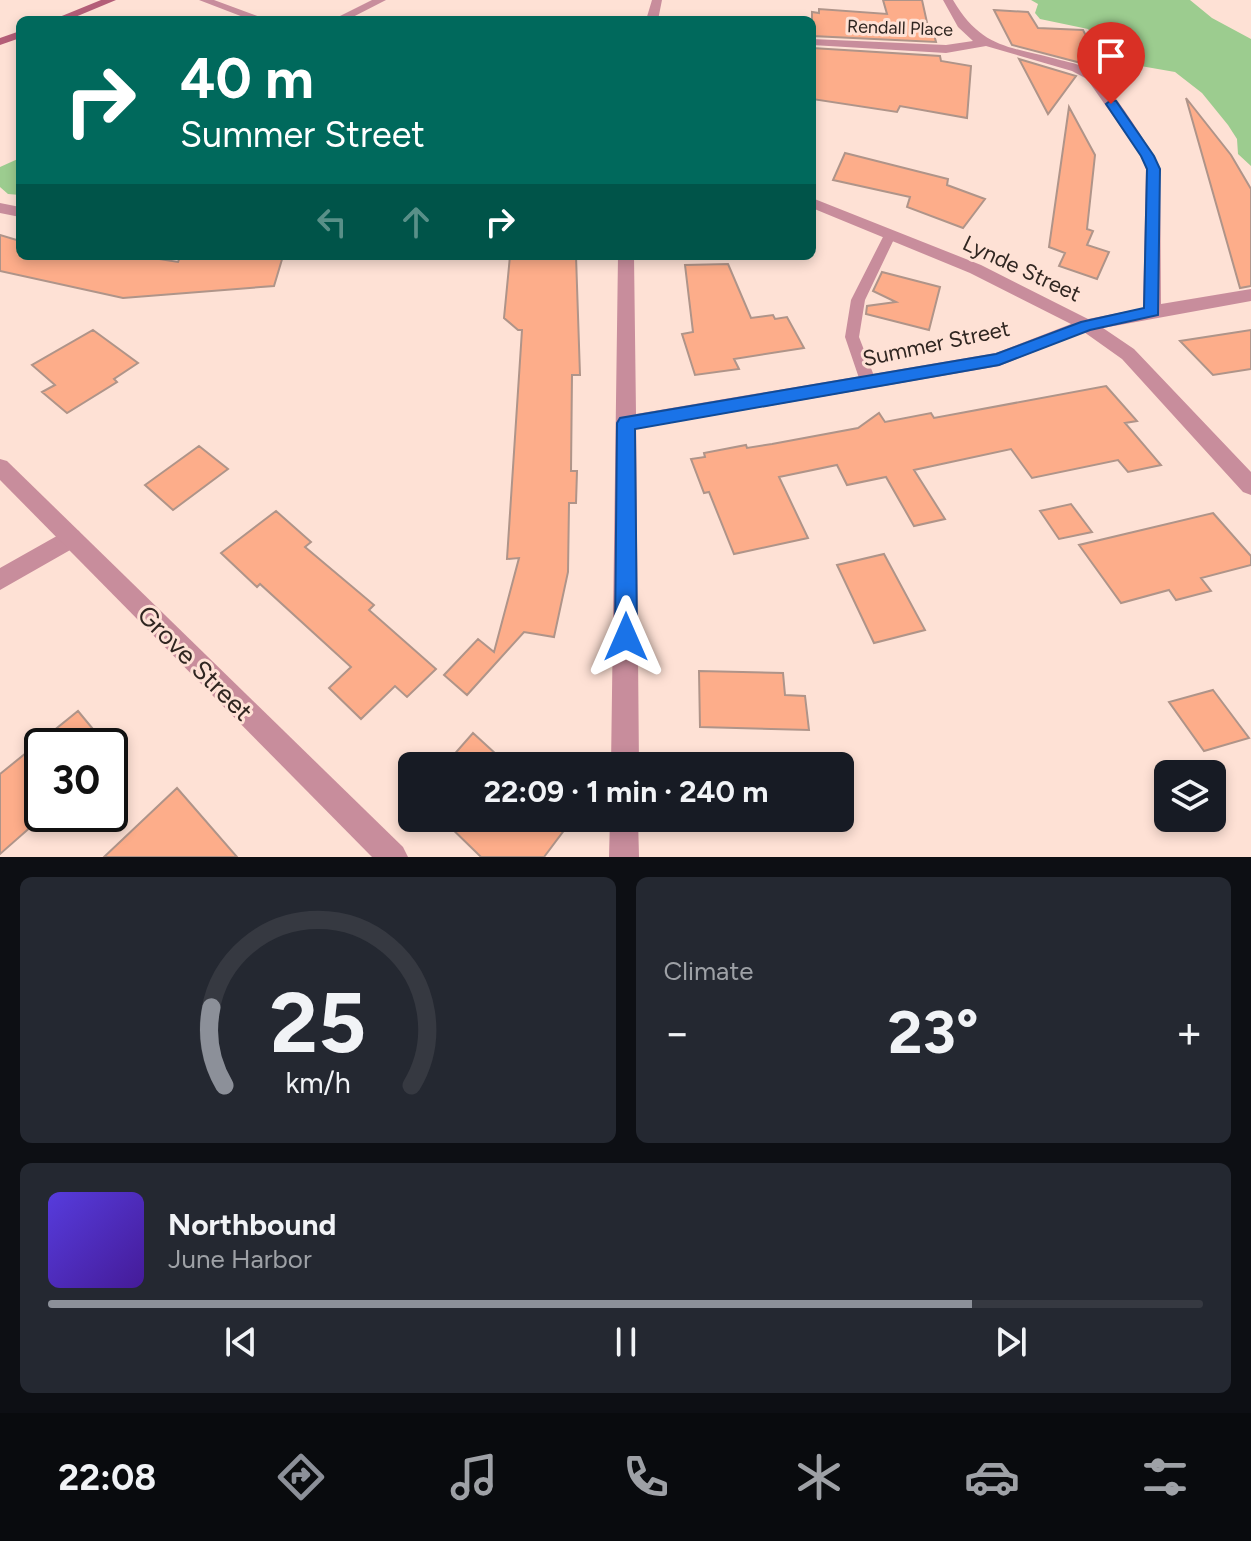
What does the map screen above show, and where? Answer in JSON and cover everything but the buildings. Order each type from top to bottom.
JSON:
[{"type":"main road","points":[[69,16],[111,0]]},
{"type":"street","points":[[204,0],[250,16]]},
{"type":"street","points":[[347,16],[381,0]]},
{"type":"street","points":[[948,0],[968,33],[985,43],[1088,74],[1148,156],[1153,175],[1152,312]]},
{"type":"street","name":"Rendall Place","points":[[816,42],[946,49],[985,43]]},
{"type":"street","name":"Lynde Street","points":[[816,205],[1039,300],[1086,325],[1128,354],[1251,486]]},
{"type":"street","points":[[625,752],[626,260]]},
{"type":"street","name":"Summer Street","points":[[626,423],[999,359],[1086,325],[1251,295]]},
{"type":"street","name":"Grove Street","points":[[0,467],[393,857]]},
{"type":"street","points":[[0,580],[71,538]]},
{"type":"street","points":[[624,832],[624,857]]},
{"type":"lane","points":[[868,381],[852,337],[858,300],[890,235]]},
{"type":"green space","points":[[1031,0],[1190,0],[1212,18],[1251,39],[1251,166],[1238,154],[1237,139],[1228,125],[1202,93],[1175,72],[1112,61],[1088,29],[1040,19],[1035,13],[1038,4]]},
{"type":"green space","points":[[16,160],[16,195],[8,194],[0,187],[0,167]]},
{"type":"route","points":[[626,637],[626,423],[999,359],[1086,325],[1152,312],[1152,163],[1111,104]]}]
